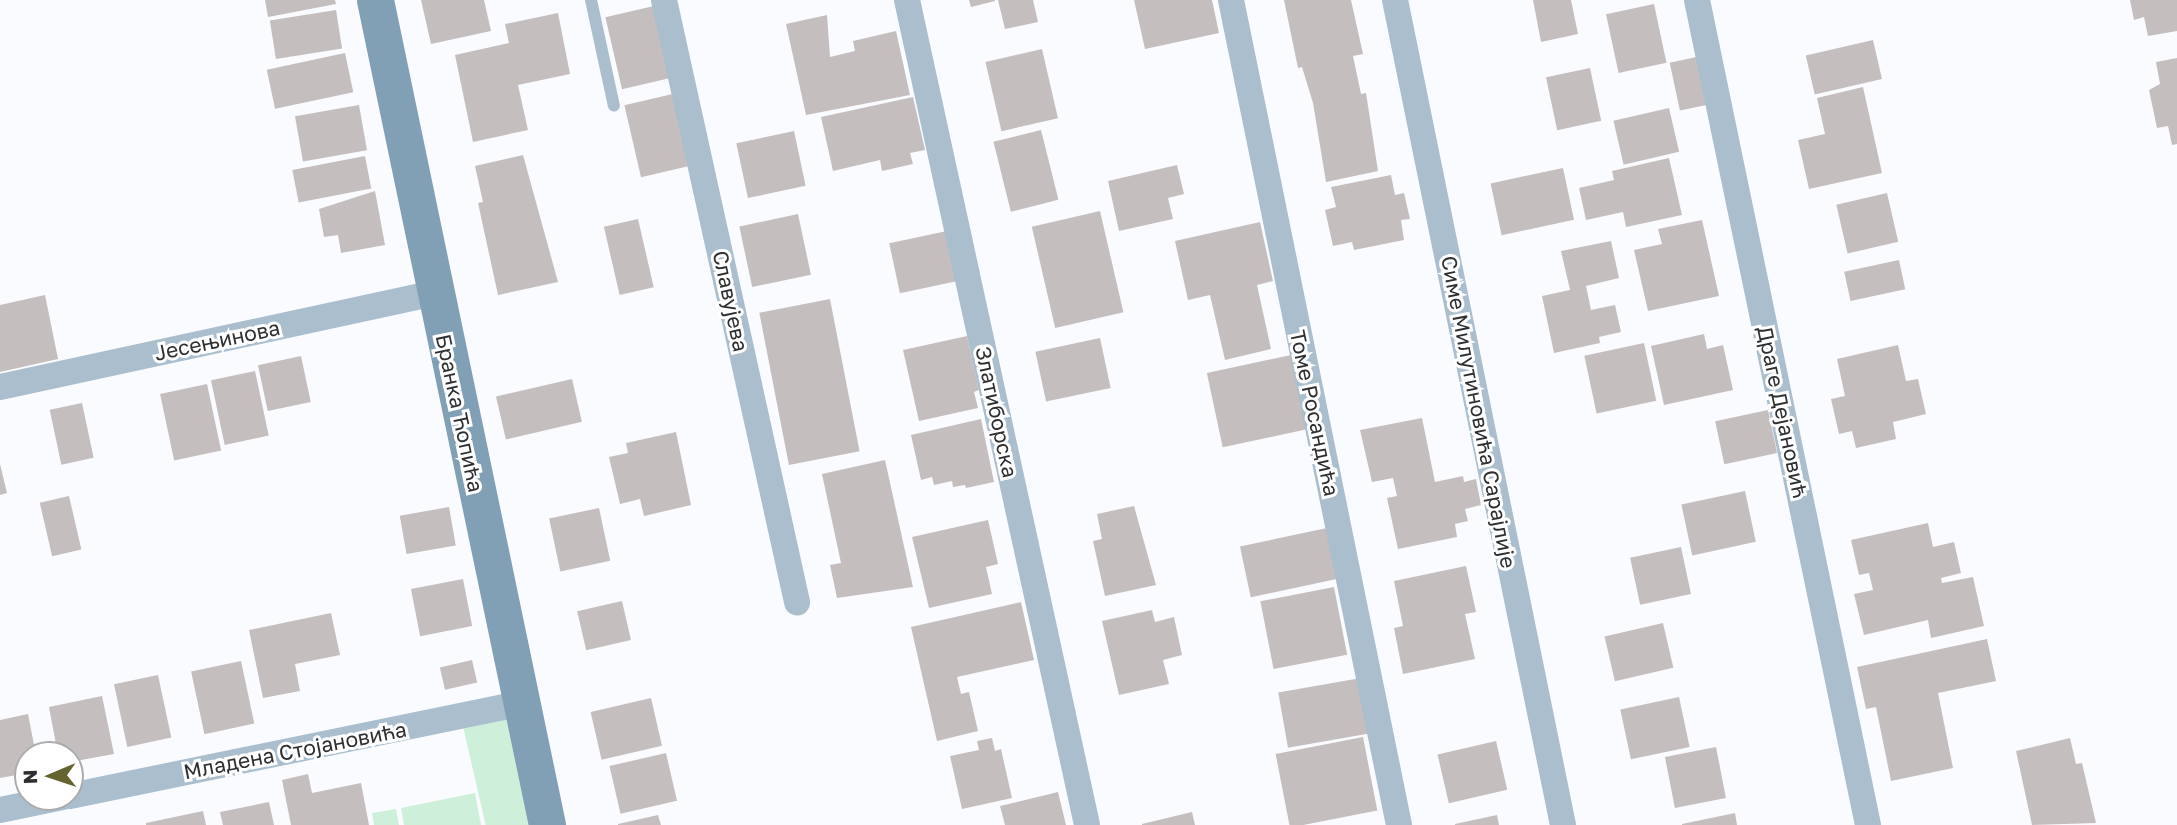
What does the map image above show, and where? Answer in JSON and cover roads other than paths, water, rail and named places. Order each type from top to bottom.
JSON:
[{"type":"street","name":"Бранка Ћопића","points":[[375,0],[547,825]]},
{"type":"street","name":"Славујева","points":[[664,0],[797,602]]},
{"type":"street","name":"Златиборска","points":[[907,0],[1087,825]]},
{"type":"street","name":"Томе Росандића","points":[[1231,0],[1399,825]]},
{"type":"street","name":"Симе Милутиновића Сарајлије","points":[[1395,0],[1563,825]]},
{"type":"street","name":"Драге Дејановић","points":[[1697,0],[1868,825]]},
{"type":"street","name":"Јесењинова","points":[[0,387],[435,293]]},
{"type":"street","name":"Младена Стојановића","points":[[84,793],[520,704]]},
{"type":"lane","points":[[591,0],[614,106]]}]
